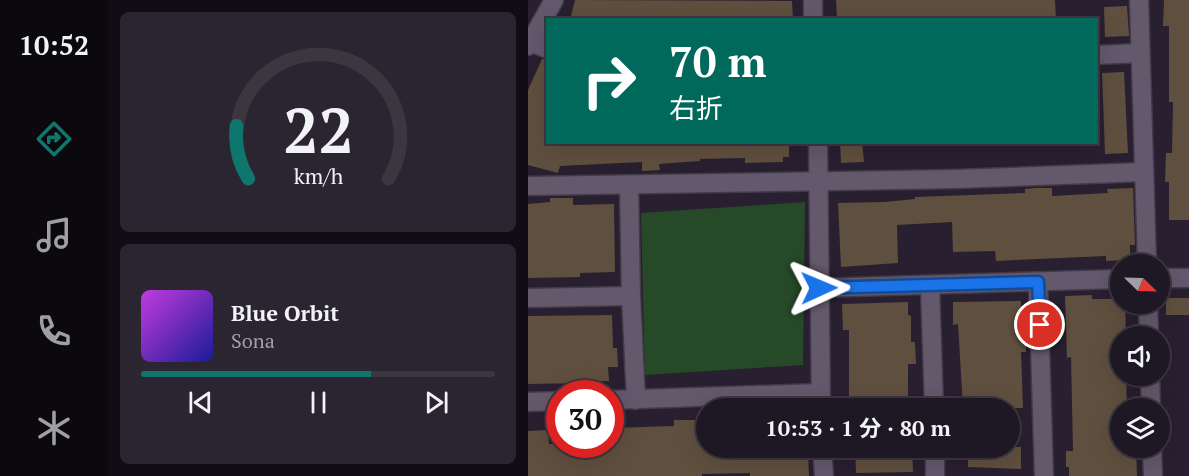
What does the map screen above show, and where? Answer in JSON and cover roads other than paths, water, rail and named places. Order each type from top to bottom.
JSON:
[{"type":"street","points":[[546,48],[529,44],[554,0]]},
{"type":"street","points":[[813,0],[813,18]]},
{"type":"street","points":[[1139,0],[1147,254]]},
{"type":"street","points":[[1098,55],[1140,53]]},
{"type":"street","points":[[818,144],[821,398]]},
{"type":"street","points":[[528,186],[956,179],[1144,172]]},
{"type":"street","points":[[629,185],[636,400]]},
{"type":"street","points":[[1170,278],[1189,278]]},
{"type":"street","points":[[819,288],[1110,279]]},
{"type":"street","points":[[1038,282],[1044,476]]},
{"type":"street","points":[[930,285],[934,398]]},
{"type":"street","points":[[528,298],[631,296]]},
{"type":"street","points":[[624,400],[696,400]]},
{"type":"street","points":[[528,402],[546,401]]},
{"type":"street","points":[[823,458],[824,476]]},
{"type":"street","points":[[935,458],[935,476]]},
{"type":"street","points":[[1152,458],[1153,476]]}]
